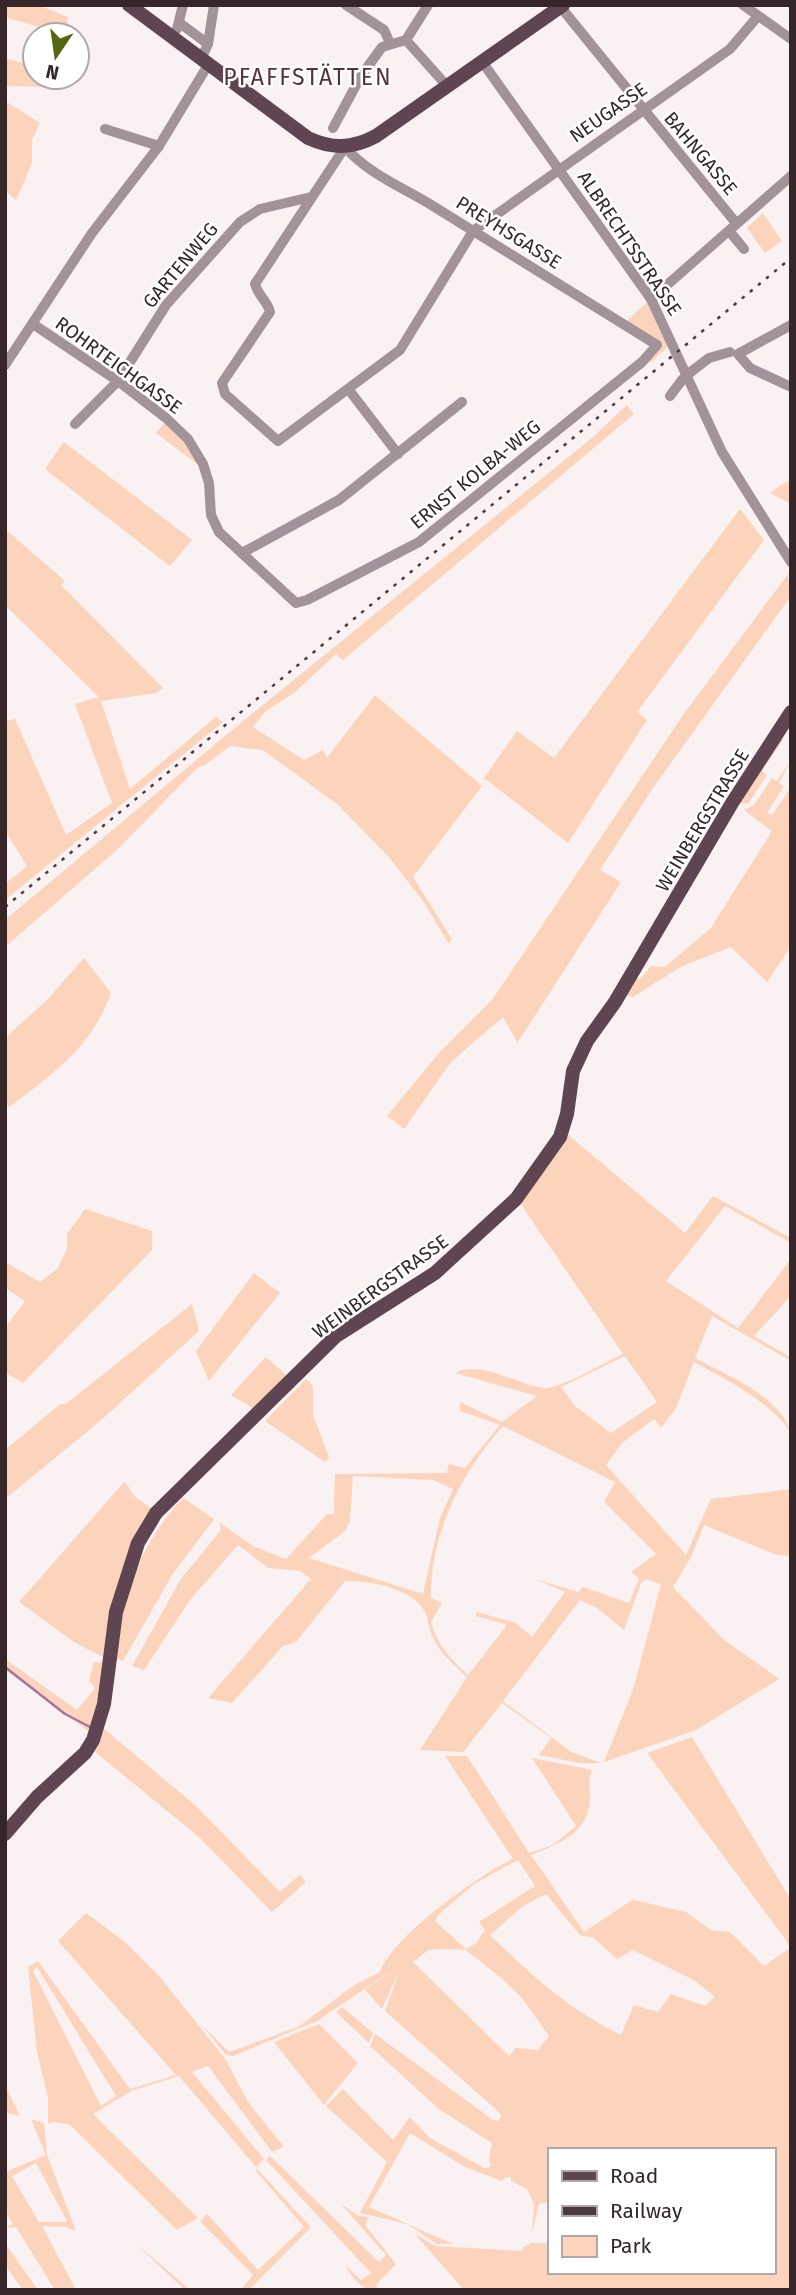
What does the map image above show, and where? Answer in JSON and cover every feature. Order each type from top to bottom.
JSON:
[{"type":"main road","points":[[130,5],[177,30],[204,62],[308,138],[330,146],[345,147],[376,136],[561,6]]},
{"type":"main road","name":"WEINBERGSTRASSE","points":[[5,1834],[37,1797],[85,1753],[93,1740],[104,1704],[116,1612],[138,1543],[156,1513],[336,1336],[435,1273],[516,1199],[560,1137],[567,1114],[573,1072],[587,1041],[615,1002],[732,803],[791,712]]},
{"type":"street","points":[[183,5],[177,30],[208,44]]},
{"type":"street","points":[[5,365],[92,233],[159,146],[204,62],[214,5]]},
{"type":"street","points":[[346,5],[384,30],[390,43]]},
{"type":"street","points":[[333,128],[361,76],[382,47],[406,40],[428,5]]},
{"type":"street","points":[[743,5],[791,39]]},
{"type":"street","name":"BAHNGASSE","points":[[561,6],[733,227],[744,249]]},
{"type":"street","name":"NEUGASSE","points":[[473,231],[730,49],[758,16]]},
{"type":"street","points":[[406,40],[447,86]]},
{"type":"street","name":"ALBRECHTSSTRASSE","points":[[483,63],[652,299],[722,452],[791,562]]},
{"type":"street","points":[[105,129],[159,146]]},
{"type":"street","points":[[345,147],[255,284],[258,294],[267,301],[270,312],[222,383],[225,394],[278,441],[400,350],[473,231]]},
{"type":"street","name":"PREYHSGASSE","points":[[345,147],[382,177],[657,345]]},
{"type":"street","points":[[652,299],[791,176]]},
{"type":"street","name":"GARTENWEG","points":[[75,424],[118,381],[166,305],[240,222],[260,209],[312,197]]},
{"type":"street","points":[[290,203],[302,212]]},
{"type":"street","name":"ROHRTEICHGASSE","points":[[33,324],[118,381],[166,418],[188,439],[206,474],[211,515],[219,532],[296,603]]},
{"type":"street","points":[[791,325],[738,354],[750,368],[791,387]]},
{"type":"street","name":"ERNST KOLBA-WEG","points":[[296,603],[419,541],[642,362],[657,345]]},
{"type":"street","points":[[670,396],[682,380],[709,358],[730,352]]},
{"type":"street","points":[[349,390],[398,454]]},
{"type":"street","points":[[242,553],[339,500],[462,402]]},
{"type":"green space","points":[[5,5],[38,5],[68,17],[68,21],[21,22],[5,17]]},
{"type":"green space","points":[[5,58],[21,63],[21,86],[5,86]]},
{"type":"green space","points":[[5,101],[40,123],[32,140],[32,163],[16,200],[5,191]]},
{"type":"green space","points":[[763,213],[782,241],[765,253],[747,228]]},
{"type":"green space","points":[[647,302],[669,346],[650,363],[647,361],[662,344],[627,321]]},
{"type":"green space","points":[[627,405],[634,414],[343,660],[336,654],[294,693],[266,711],[253,727],[304,760],[323,750],[327,758],[375,695],[482,786],[413,877],[452,939],[449,944],[423,901],[388,856],[337,804],[263,750],[230,746],[205,765],[198,767],[119,848],[5,947],[5,920],[237,726],[593,437]]},
{"type":"green space","points":[[165,422],[177,431],[200,466],[156,433]]},
{"type":"green space","points":[[64,442],[192,540],[170,566],[45,469]]},
{"type":"green space","points":[[787,481],[791,483],[791,504],[770,493]]},
{"type":"green space","points":[[740,509],[764,540],[637,712],[647,720],[568,843],[484,778],[517,731],[554,758]]},
{"type":"green space","points":[[5,529],[65,581],[61,585],[163,688],[156,693],[101,701],[130,789],[216,717],[223,722],[5,900],[5,884],[27,866],[5,831],[5,721],[15,719],[66,835],[112,803],[75,704],[99,697],[5,605]]},
{"type":"green space","points":[[788,574],[791,596],[653,788],[600,870],[621,882],[522,1036],[517,1042],[503,1017],[451,1062],[404,1129],[387,1116],[438,1054],[492,1000],[683,715]]},
{"type":"green space","points":[[780,739],[783,740],[762,771],[767,775],[748,804],[740,803]]},
{"type":"green space","points":[[791,760],[779,783],[784,786],[767,813],[772,815],[791,787],[791,946],[767,982],[731,947],[682,966],[633,997],[622,995],[634,977],[640,979],[651,966],[665,967],[711,928],[772,831],[744,810],[754,805],[772,778],[777,781]]},
{"type":"green space","points":[[84,958],[111,993],[103,1012],[82,1044],[69,1058],[9,1107],[5,1103],[5,1038],[46,1001]]},
{"type":"green space","points":[[566,1133],[685,1233],[713,1196],[791,1238],[791,1243],[725,1206],[666,1281],[738,1328],[791,1259],[791,1296],[754,1336],[790,1357],[791,1361],[712,1316],[695,1358],[764,1397],[785,1419],[791,1432],[759,1401],[694,1362],[676,1408],[661,1428],[654,1419],[622,1443],[606,1465],[686,1555],[711,1499],[791,1489],[791,1557],[774,1554],[704,1525],[691,1557],[673,1587],[723,1639],[779,1679],[696,1730],[604,1762],[633,1690],[661,1584],[646,1579],[641,1583],[624,1630],[597,1608],[580,1600],[503,1701],[571,1752],[601,1763],[579,1763],[539,1755],[551,1738],[502,1703],[463,1752],[420,1750],[467,1677],[439,1648],[431,1633],[426,1613],[418,1602],[388,1587],[345,1581],[296,1642],[283,1646],[232,1703],[208,1698],[311,1579],[300,1571],[268,1568],[238,1545],[190,1600],[144,1670],[132,1666],[181,1579],[221,1530],[219,1522],[253,1546],[286,1559],[327,1514],[334,1514],[335,1474],[447,1473],[449,1464],[465,1468],[500,1425],[460,1411],[460,1402],[502,1422],[537,1396],[455,1373],[476,1369],[544,1388],[572,1380],[623,1354],[518,1200]],"holes":[[[625,1356],[657,1402],[611,1433],[575,1406],[561,1387]],[[503,1426],[615,1482],[604,1502],[656,1554],[631,1572],[639,1579],[629,1603],[583,1587],[578,1592],[535,1579],[565,1592],[532,1637],[516,1623],[477,1612],[476,1616],[507,1625],[468,1675],[445,1651],[431,1622],[442,1603],[431,1598],[432,1574],[442,1528],[451,1506],[461,1484]],[[353,1476],[433,1480],[453,1489],[440,1518],[423,1594],[309,1558],[345,1531],[350,1521]]]},
{"type":"green space","points":[[85,1209],[152,1231],[152,1250],[23,1383],[5,1372],[5,1328],[25,1301],[5,1288],[5,1262],[40,1282],[57,1269],[67,1249],[67,1234]]},
{"type":"green space","points":[[254,1273],[280,1293],[209,1381],[196,1351]]},
{"type":"green space","points":[[192,1304],[199,1331],[100,1421],[5,1499],[5,1450],[59,1405],[67,1403]]},
{"type":"green space","points":[[266,1357],[287,1376],[254,1409],[231,1395]]},
{"type":"green space","points":[[306,1379],[313,1386],[313,1415],[329,1458],[325,1462],[265,1421]]},
{"type":"green space","points":[[125,1481],[134,1496],[155,1511],[103,1657],[74,1642],[19,1602]]},
{"type":"green space","points":[[183,1498],[214,1519],[172,1575],[123,1661],[115,1658],[124,1608],[135,1573],[150,1542]]},
{"type":"green space","points":[[5,1659],[77,1710],[95,1688],[89,1681],[94,1662],[104,1663],[101,1703],[91,1733],[5,1670]]},
{"type":"green space","points":[[103,1728],[196,1806],[280,1892],[300,1875],[306,1882],[272,1912],[201,1839],[93,1750]]},
{"type":"green space","points":[[692,1737],[791,1900],[791,2290],[464,2290],[414,2233],[435,2246],[522,2251],[523,2247],[532,2243],[548,2243],[548,2274],[775,2274],[775,2148],[548,2148],[548,2202],[539,2204],[532,2233],[534,2205],[527,2189],[511,2181],[511,2177],[505,2177],[502,2181],[463,2166],[410,2133],[369,2207],[453,2244],[437,2244],[407,2224],[360,2213],[387,2162],[326,2106],[343,2089],[393,2140],[410,2117],[430,2138],[484,2168],[491,2167],[489,2158],[492,2143],[440,2110],[370,2046],[375,2034],[493,2120],[499,2121],[501,2114],[385,2011],[400,1969],[382,2009],[365,1990],[396,1968],[317,2021],[233,2056],[226,2055],[201,2024],[229,2052],[298,2027],[353,1986],[380,1972],[401,1942],[438,1908],[480,1878],[513,1859],[445,1756],[467,1756],[529,1853],[553,1845],[576,1826],[532,1758],[593,1770],[589,1780],[589,1809],[585,1820],[562,1841],[531,1855],[584,1932],[632,1900],[686,1912],[711,1930],[730,1932],[764,1966],[790,1948],[647,1753]],"holes":[[[518,1860],[535,1886],[479,1922],[485,1930],[476,1943],[466,1949],[435,1921],[438,1915],[474,1884]],[[546,1894],[580,1935],[594,1938],[617,1959],[633,1950],[694,1980],[715,1997],[705,2006],[671,1994],[658,2012],[634,2005],[621,2035],[602,2025],[567,2003],[490,1935],[522,1907]],[[428,1950],[466,1950],[521,1997],[549,2036],[538,2050],[516,2048],[509,2056],[413,1962]]]},
{"type":"green space","points":[[86,1913],[125,1942],[160,1977],[226,2060],[248,2102],[284,2147],[272,2152],[208,2066],[192,2072],[264,2159],[256,2167],[179,2076],[131,2091],[93,2114],[198,2218],[177,2230],[70,2125],[54,2122],[48,2124],[48,2098],[37,2052],[28,1967],[38,1961],[130,2089],[176,2075],[58,1941]],"holes":[[[37,1967],[116,2096],[101,2106],[33,1971]]]},
{"type":"green space","points":[[342,2007],[373,2033],[369,2043],[336,2012]]},
{"type":"green space","points":[[319,2024],[358,2063],[324,2105],[274,2042]]},
{"type":"green space","points":[[5,2085],[20,2116],[5,2112]]},
{"type":"green space","points":[[31,2119],[44,2123],[47,2155],[76,2231],[65,2227],[42,2226],[76,2290],[55,2290],[16,2227],[5,2228],[13,2224],[5,2211],[5,2172],[46,2155]],"holes":[[[36,2163],[67,2222],[39,2222],[12,2176]]]},
{"type":"green space","points":[[270,2156],[379,2262],[386,2255],[341,2204],[359,2216],[369,2217],[365,2225],[396,2264],[376,2285],[378,2290],[362,2286],[355,2280],[345,2265],[361,2280],[371,2273],[266,2160]]},
{"type":"green space","points":[[257,2169],[311,2227],[249,2290],[241,2290],[253,2275],[200,2221],[207,2214],[258,2270],[304,2227],[255,2170]]},
{"type":"green space","points":[[132,2240],[190,2290],[185,2290]]},
{"type":"green space","points":[[5,2243],[38,2290],[23,2290],[5,2265]]},
{"type":"waterway","points":[[5,1667],[65,1714],[90,1727]]},
{"type":"railway","points":[[5,907],[791,258]]},
{"type":"district","name":"PFAFFSTÄTTEN","points":[[308,77]]}]
